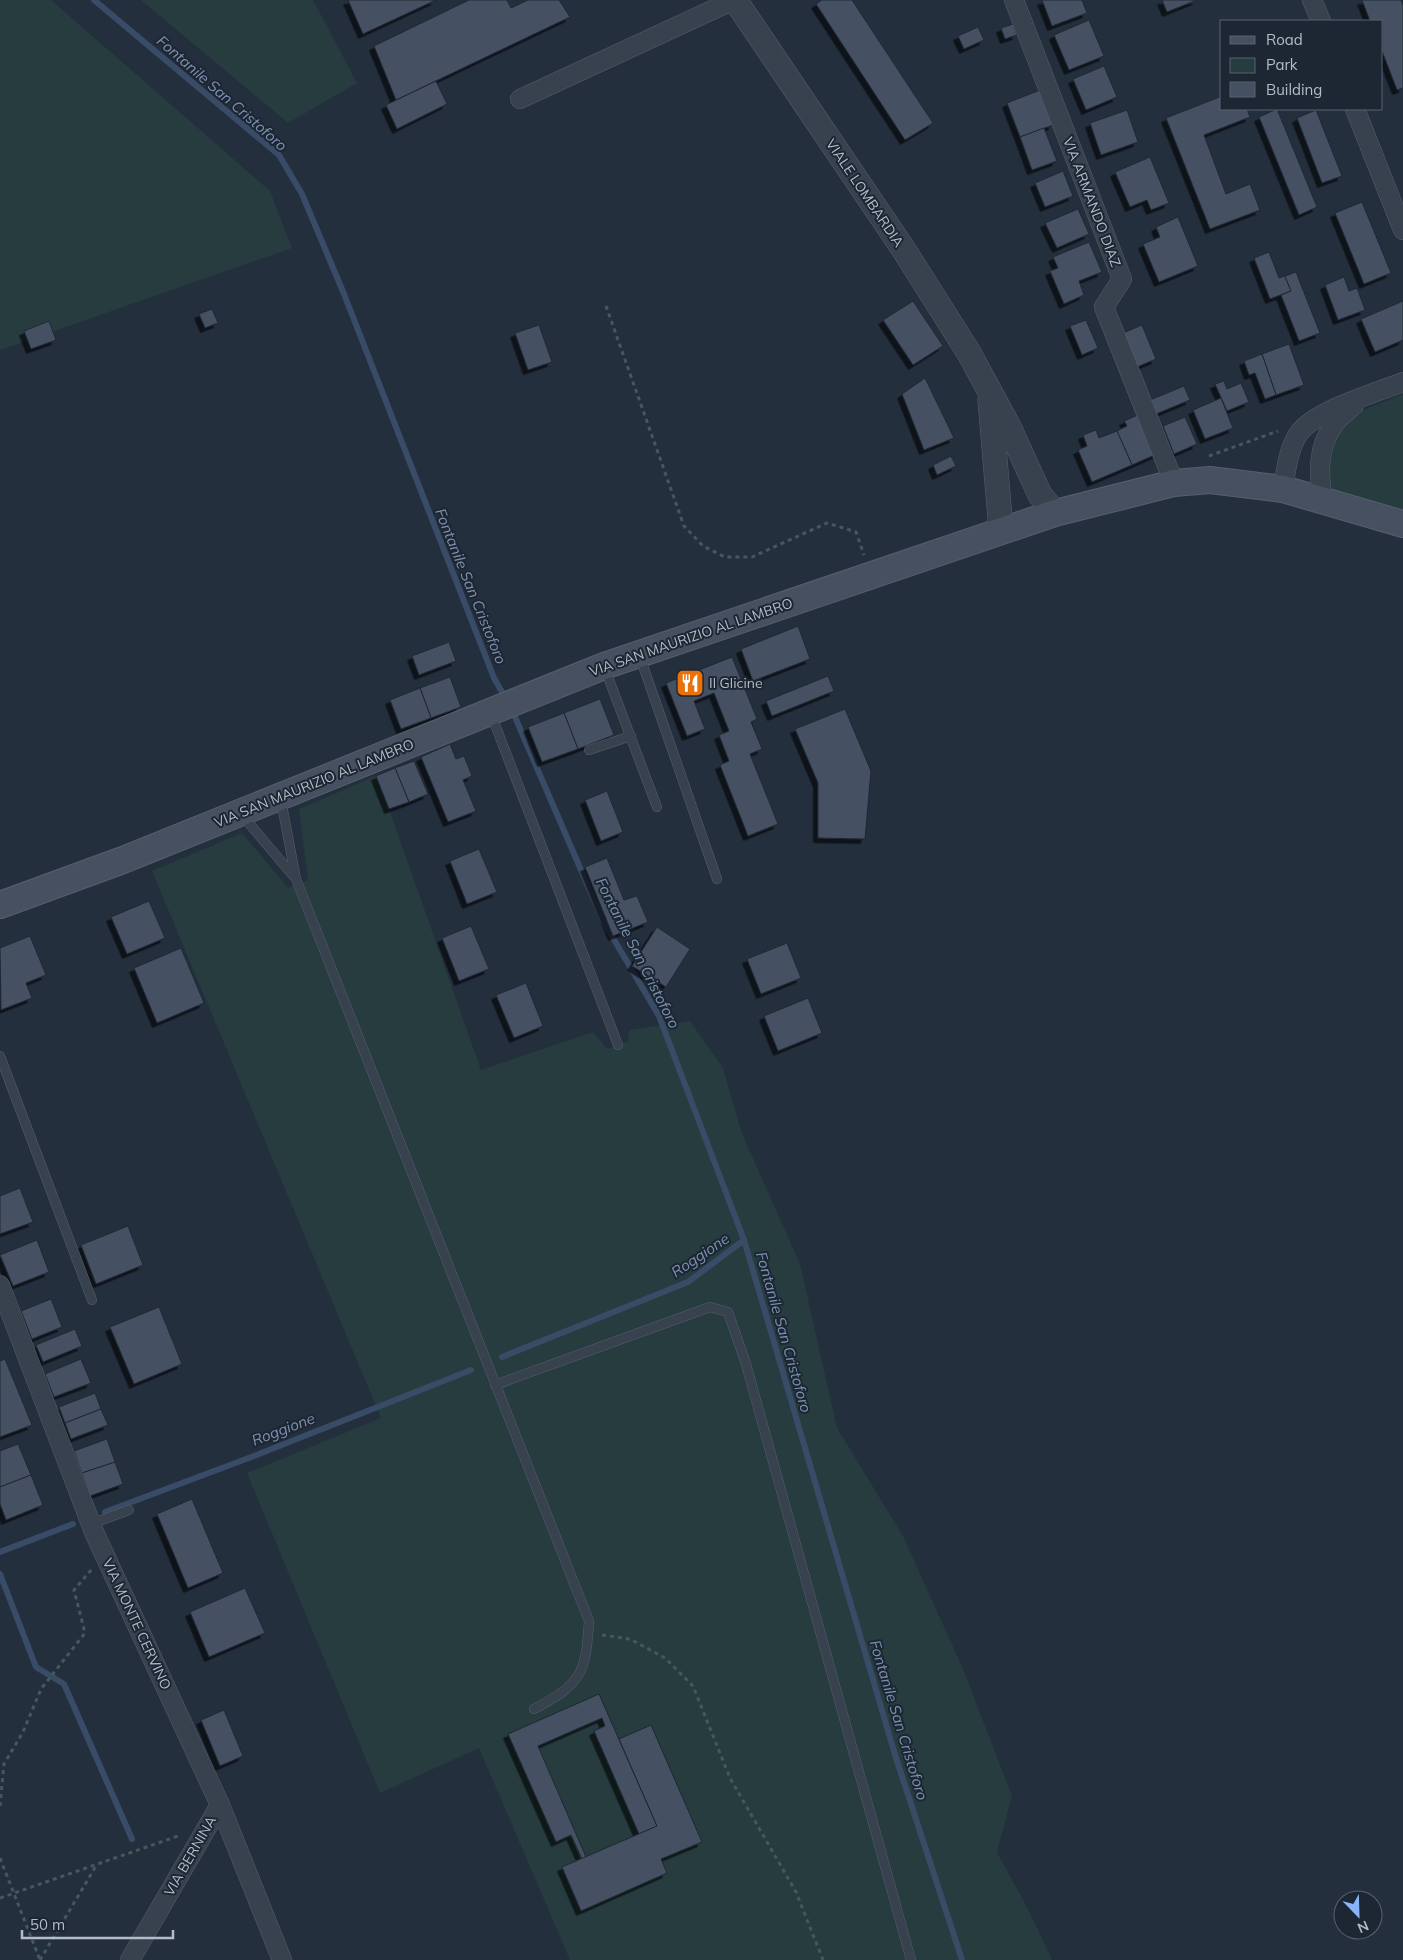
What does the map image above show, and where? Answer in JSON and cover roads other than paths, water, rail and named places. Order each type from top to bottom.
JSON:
[{"type":"main road","name":"VIA SAN MAURIZIO AL LAMBRO","points":[[0,905],[122,860],[604,666],[1055,513],[1174,483],[1210,480],[1283,489],[1403,524]]},
{"type":"street","points":[[520,99],[735,0]]},
{"type":"street","name":"VIALE LOMBARDIA","points":[[735,0],[904,250],[969,353],[1009,427],[1040,495],[1055,513]]},
{"type":"street","name":"VIA ARMANDO DIAZ","points":[[1014,0],[1122,279],[1104,307],[1174,483]]},
{"type":"street","points":[[1312,0],[1320,20]]},
{"type":"street","points":[[1355,110],[1403,230]]},
{"type":"street","points":[[1283,489],[1288,461],[1299,433],[1316,417],[1403,382]]},
{"type":"street","name":"VIALE LOMBARDIA","points":[[989,391],[1001,530]]},
{"type":"street","points":[[1322,500],[1320,453],[1334,424],[1359,399]]},
{"type":"street","name":"VIA MONTE CERVINO","points":[[0,1285],[91,1524],[220,1804],[282,1960]]},
{"type":"street","name":"VIA BERNINA","points":[[130,1960],[220,1804]]},
{"type":"lane","points":[[639,654],[717,879]]},
{"type":"lane","points":[[604,666],[657,807]]},
{"type":"lane","points":[[503,706],[618,1045]]},
{"type":"lane","points":[[589,750],[631,736]]},
{"type":"lane","points":[[280,796],[296,879],[589,1621],[587,1650],[580,1676],[556,1697],[534,1709]]},
{"type":"lane","points":[[240,812],[296,879]]},
{"type":"lane","points":[[0,1056],[92,1300]]},
{"type":"lane","points":[[495,1386],[710,1307],[728,1312],[746,1364],[911,1960]]},
{"type":"lane","points":[[91,1524],[129,1510]]},
{"type":"waterway","name":"Fontanile San Cristoforo","points":[[94,0],[279,155],[302,194],[344,294],[494,678],[506,699]]},
{"type":"waterway","name":"Fontanile San Cristoforo","points":[[512,710],[603,921],[659,1016],[744,1240],[896,1758],[962,1960]]},
{"type":"waterway","name":"Roggione","points":[[502,1357],[688,1282],[744,1240]]},
{"type":"waterway","name":"Roggione","points":[[105,1512],[254,1456],[471,1370]]},
{"type":"waterway","name":"Roggione","points":[[0,1552],[73,1524]]},
{"type":"waterway","points":[[0,1574],[36,1667],[64,1684],[132,1839]]},
{"type":"place","name":"Il Glicine","points":[[690,683]]}]
